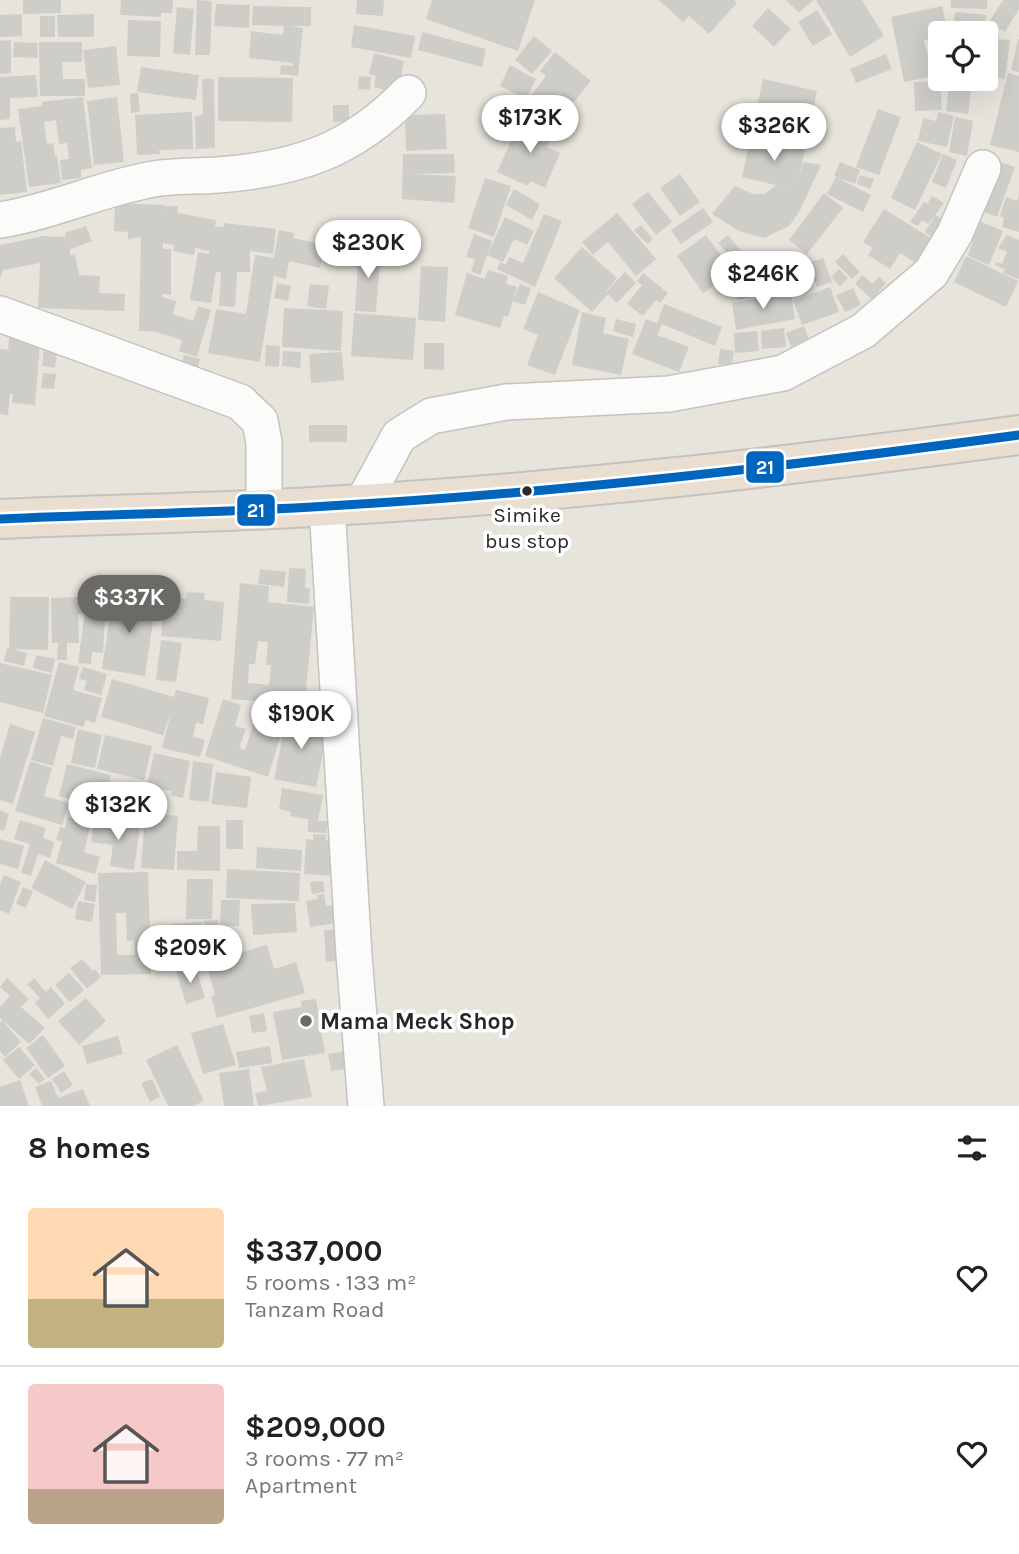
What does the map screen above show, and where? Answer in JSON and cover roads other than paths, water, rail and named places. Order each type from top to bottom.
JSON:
[{"type":"highway","points":[[0,519],[344,505],[595,486],[814,463],[1019,435]]},
{"type":"street","points":[[0,220],[42,212],[145,180],[277,168],[315,158],[361,134],[388,114],[408,93]]},
{"type":"street","points":[[366,1106],[354,955],[344,505],[399,436],[431,416],[506,402],[669,394],[783,373],[863,331],[931,274],[955,233],[983,168]]},
{"type":"street","points":[[0,314],[240,402],[260,421],[264,443],[264,509]]},
{"type":"place","name":"Simike bus stop","points":[[527,491]]},
{"type":"place","name":"Mama Meck Shop","points":[[306,1021]]}]
